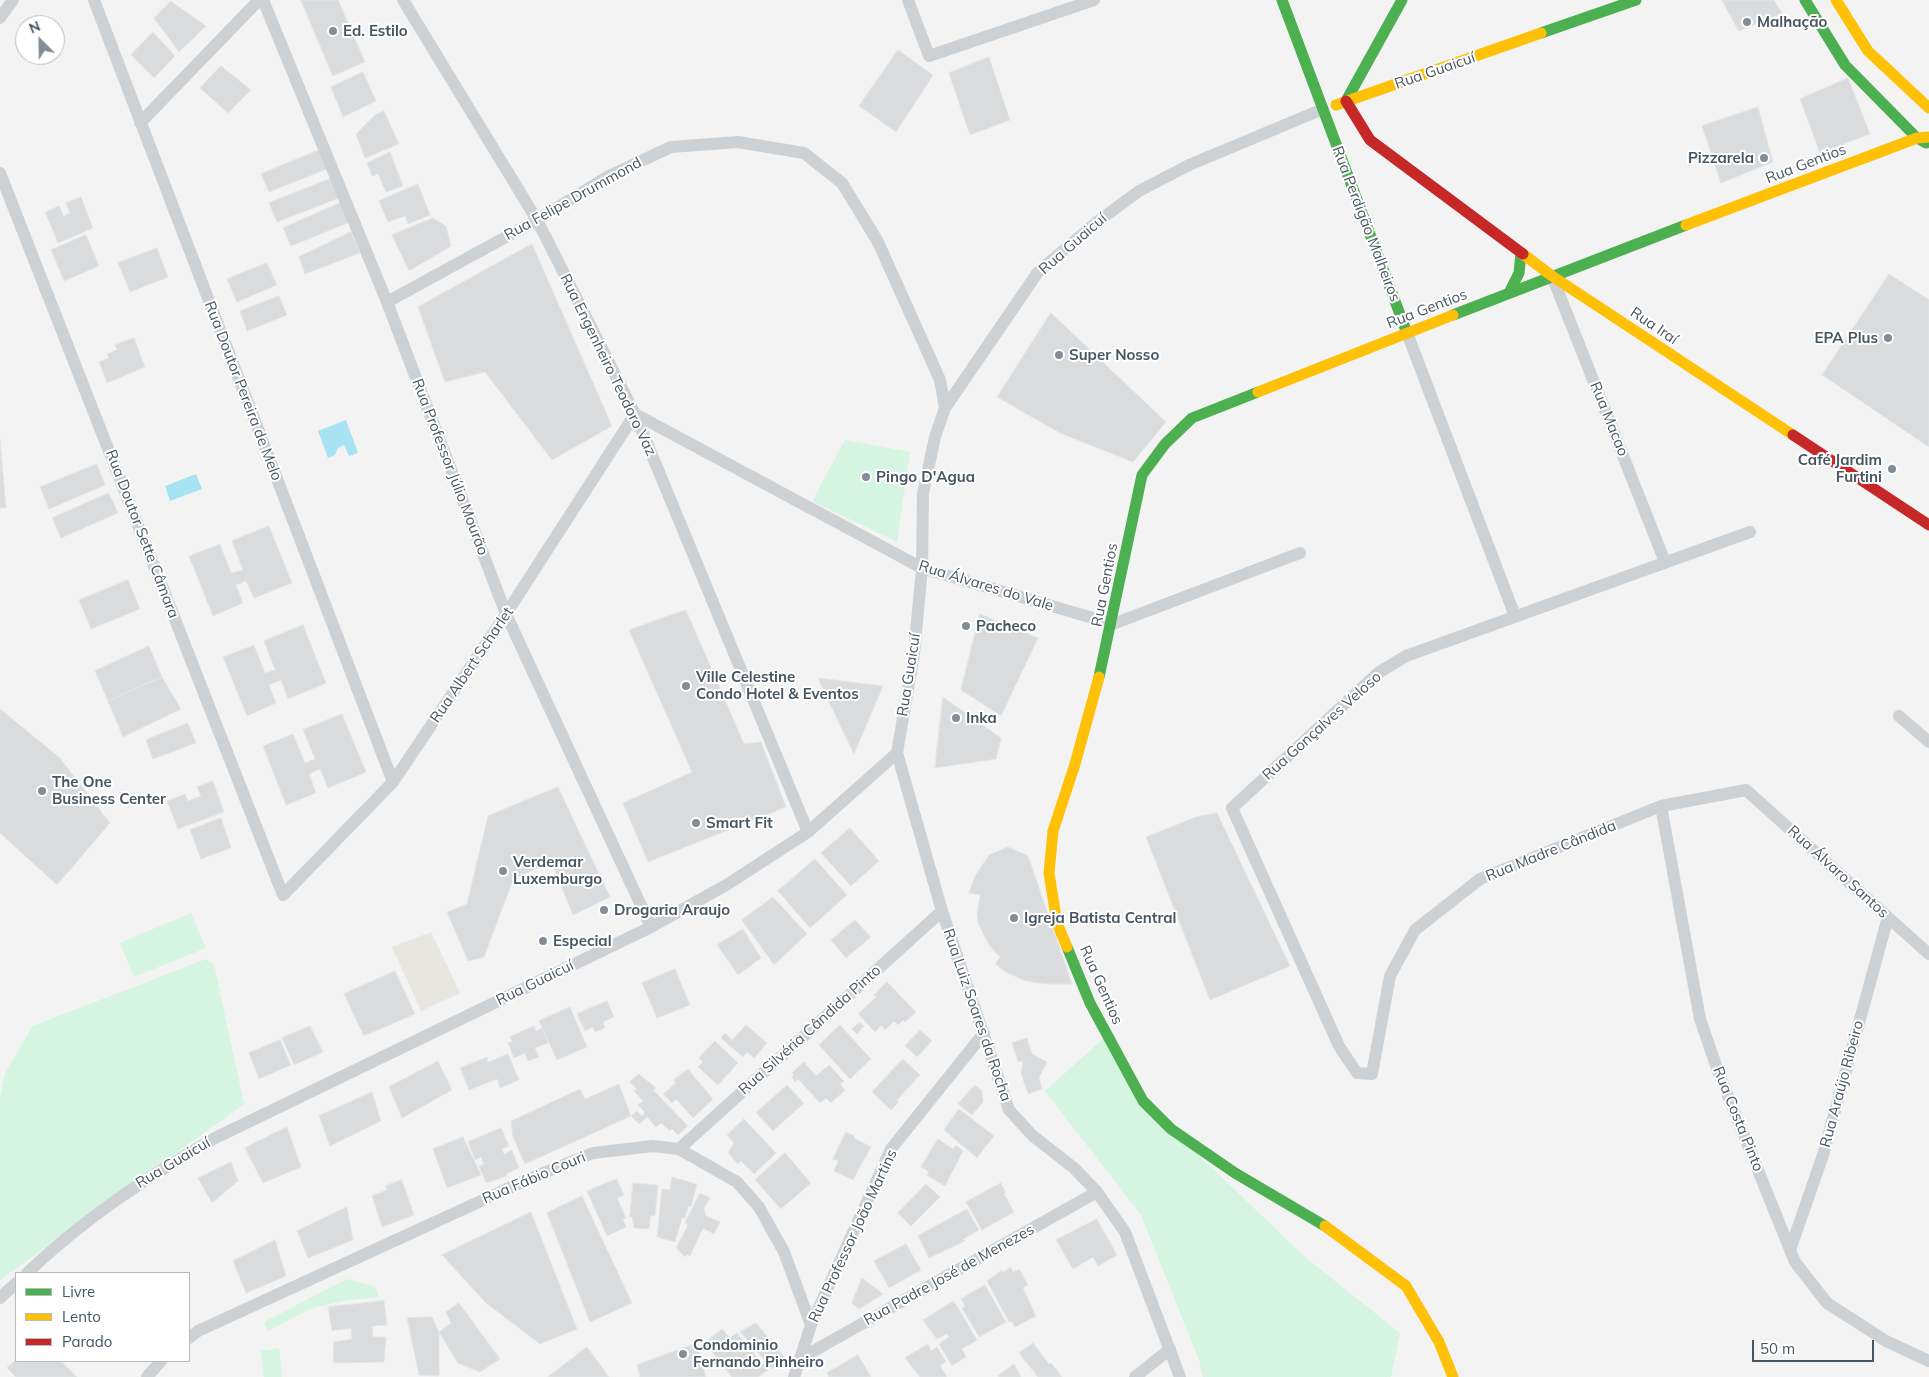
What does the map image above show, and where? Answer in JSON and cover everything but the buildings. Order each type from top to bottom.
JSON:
[{"type":"street","points":[[0,18],[14,0]]},
{"type":"street","name":"Rua Doutor Pereira de Melo","points":[[94,0],[393,782]]},
{"type":"street","points":[[140,123],[259,0]]},
{"type":"street","name":"Rua Professor Júlio Mourão","points":[[263,0],[387,302],[506,614],[651,927]]},
{"type":"street","name":"Rua Engenheiro Teodoro Vaz","points":[[403,0],[537,220],[635,414],[808,832]]},
{"type":"street","points":[[908,0],[929,56],[1094,0]]},
{"type":"street","name":"Rua Perdigão Malheiros","points":[[1282,0],[1515,616]]},
{"type":"street","points":[[1346,101],[1402,0]]},
{"type":"street","name":"Rua Guaicuí","points":[[28,1272],[53,1248],[106,1205],[154,1173],[213,1139],[651,927],[728,884],[808,832],[897,754],[914,654],[922,568],[923,493],[935,437],[945,408],[1038,272],[1097,222],[1139,191],[1189,166],[1323,109],[1636,0]]},
{"type":"street","points":[[1805,0],[1845,65],[1923,137],[1929,145]]},
{"type":"street","points":[[1836,0],[1868,51],[1929,108]]},
{"type":"street","name":"Rua Iraí","points":[[1346,101],[1370,140],[1552,276],[1929,525]]},
{"type":"street","name":"Rua Gentios","points":[[1453,1377],[1439,1342],[1406,1286],[1325,1226],[1235,1173],[1171,1129],[1143,1101],[1090,1003],[1057,923],[1049,873],[1053,831],[1075,764],[1113,624],[1142,475],[1154,456],[1171,436],[1192,418],[1552,276],[1923,137]]},
{"type":"street","name":"Rua Felipe Drummond","points":[[387,302],[537,220],[607,177],[670,147],[738,142],[804,153],[842,183],[878,242],[940,380],[945,408]]},
{"type":"street","name":"Rua Doutor Sette Câmara","points":[[0,172],[283,896]]},
{"type":"street","points":[[1510,293],[1519,273],[1521,253]]},
{"type":"street","name":"Rua Macao","points":[[1552,276],[1665,562]]},
{"type":"street","name":"Rua Albert Scharlet","points":[[283,896],[393,782],[506,614],[635,414]]},
{"type":"street","name":"Rua Álvares do Vale","points":[[635,414],[922,568],[1113,624]]},
{"type":"street","name":"Rua Gonçalves Veloso","points":[[1357,1074],[1339,1046],[1232,808],[1378,673],[1406,656],[1750,532]]},
{"type":"street","points":[[1113,624],[1300,553]]},
{"type":"street","points":[[1899,716],[1929,742]]},
{"type":"street","name":"Rua Luiz Soares da Rocha","points":[[897,754],[942,911],[1009,1110],[1033,1136],[1074,1168],[1097,1192],[1125,1232],[1180,1377]]},
{"type":"street","name":"Rua Madre Cândida","points":[[1357,1074],[1372,1074],[1390,976],[1415,930],[1480,879],[1661,806],[1746,790]]},
{"type":"street","name":"Rua Álvaro Santos","points":[[1746,790],[1929,954]]},
{"type":"street","name":"Rua Costa Pinto","points":[[1661,806],[1700,1019],[1718,1071],[1795,1262],[1827,1303],[1886,1341],[1929,1361]]},
{"type":"street","name":"Rua Silvéria Cândida Pinto","points":[[679,1149],[942,911]]},
{"type":"street","name":"Rua Araújo Ribeiro","points":[[1790,1250],[1823,1155],[1888,916]]},
{"type":"street","name":"Rua Professor João Martins","points":[[794,1377],[811,1325],[891,1150],[984,1033]]},
{"type":"street","name":"Rua Fábio Couri","points":[[190,1337],[198,1331],[531,1178],[593,1153],[653,1146],[679,1149],[737,1182],[759,1207],[784,1252],[811,1325]]},
{"type":"street","name":"Rua Padre José de Menezes","points":[[801,1358],[1097,1192]]},
{"type":"street","points":[[0,1298],[15,1284]]},
{"type":"street","points":[[1135,1377],[1170,1349]]},
{"type":"street","points":[[147,1377],[160,1362]]},
{"type":"shaded area","points":[[431,932],[460,993],[421,1011],[392,947]]},
{"type":"green space","name":"Pingo D'Agua","points":[[845,440],[910,452],[897,542],[812,501]]},
{"type":"green space","points":[[191,913],[206,948],[134,977],[120,943]]},
{"type":"green space","points":[[206,959],[214,964],[244,1104],[0,1280],[0,1098],[5,1073],[33,1026]]},
{"type":"green space","points":[[1105,1037],[1147,1106],[1305,1257],[1400,1333],[1391,1377],[1203,1377],[1199,1360],[1141,1215],[1045,1091]]},
{"type":"green space","points":[[347,1279],[375,1286],[379,1297],[348,1300],[312,1308],[268,1331],[264,1322]]},
{"type":"green space","points":[[279,1348],[282,1377],[264,1377],[261,1351]]},
{"type":"water","points":[[346,420],[358,453],[349,456],[344,445],[338,448],[335,455],[328,458],[318,431]]},
{"type":"water","points":[[196,474],[202,489],[170,501],[165,486]]},
{"type":"traffic: fast","points":[[1282,0],[1407,333]]},
{"type":"traffic: fast","points":[[1346,101],[1402,0]]},
{"type":"traffic: fast","points":[[1541,33],[1636,0]]},
{"type":"traffic: fast","points":[[1805,0],[1845,65],[1917,138],[1926,143]]},
{"type":"traffic: fast","points":[[1453,315],[1686,225]]},
{"type":"traffic: fast","points":[[1509,293],[1519,273],[1521,253]]},
{"type":"traffic: fast","points":[[1099,677],[1142,475],[1165,444],[1192,418],[1258,392]]},
{"type":"traffic: fast","points":[[1067,947],[1090,1003],[1143,1101],[1171,1129],[1235,1173],[1325,1226]]},
{"type":"traffic: slow","points":[[1836,0],[1868,51],[1929,108]]},
{"type":"traffic: slow","points":[[1336,105],[1541,33]]},
{"type":"traffic: slow","points":[[1686,225],[1917,138],[1929,137]]},
{"type":"traffic: slow","points":[[1523,254],[1552,276],[1793,435]]},
{"type":"traffic: slow","points":[[1258,392],[1453,315]]},
{"type":"traffic: slow","points":[[1067,947],[1057,923],[1049,873],[1053,831],[1075,764],[1099,677]]},
{"type":"traffic: slow","points":[[1325,1226],[1406,1286],[1439,1342],[1453,1377]]},
{"type":"traffic: jam","points":[[1346,101],[1370,140],[1523,254]]},
{"type":"traffic: jam","points":[[1793,435],[1929,525]]},
{"type":"place","name":"Malhação","points":[[1747,22]]},
{"type":"place","name":"Ed. Estilo","points":[[333,31]]},
{"type":"place","name":"Pizzarela","points":[[1764,158]]},
{"type":"place","name":"EPA Plus","points":[[1888,338]]},
{"type":"place","name":"Super Nosso","points":[[1059,355]]},
{"type":"place","name":"Café Jardim Furtini","points":[[1892,469]]},
{"type":"place","name":"Pingo D'Agua","points":[[866,477]]},
{"type":"place","name":"Pacheco","points":[[966,626]]},
{"type":"place","name":"Ville Celestine Condo Hotel & Eventos","points":[[686,686]]},
{"type":"place","name":"Inka","points":[[956,718]]},
{"type":"place","name":"The One Business Center","points":[[42,791]]},
{"type":"place","name":"Smart Fit","points":[[696,823]]},
{"type":"place","name":"Verdemar Luxemburgo","points":[[503,871]]},
{"type":"place","name":"Drogaria Araujo","points":[[604,910]]},
{"type":"place","name":"Igreja Batista Central","points":[[1014,918]]},
{"type":"place","name":"Especial","points":[[543,941]]},
{"type":"place","name":"Condominio Fernando Pinheiro","points":[[683,1354]]}]
